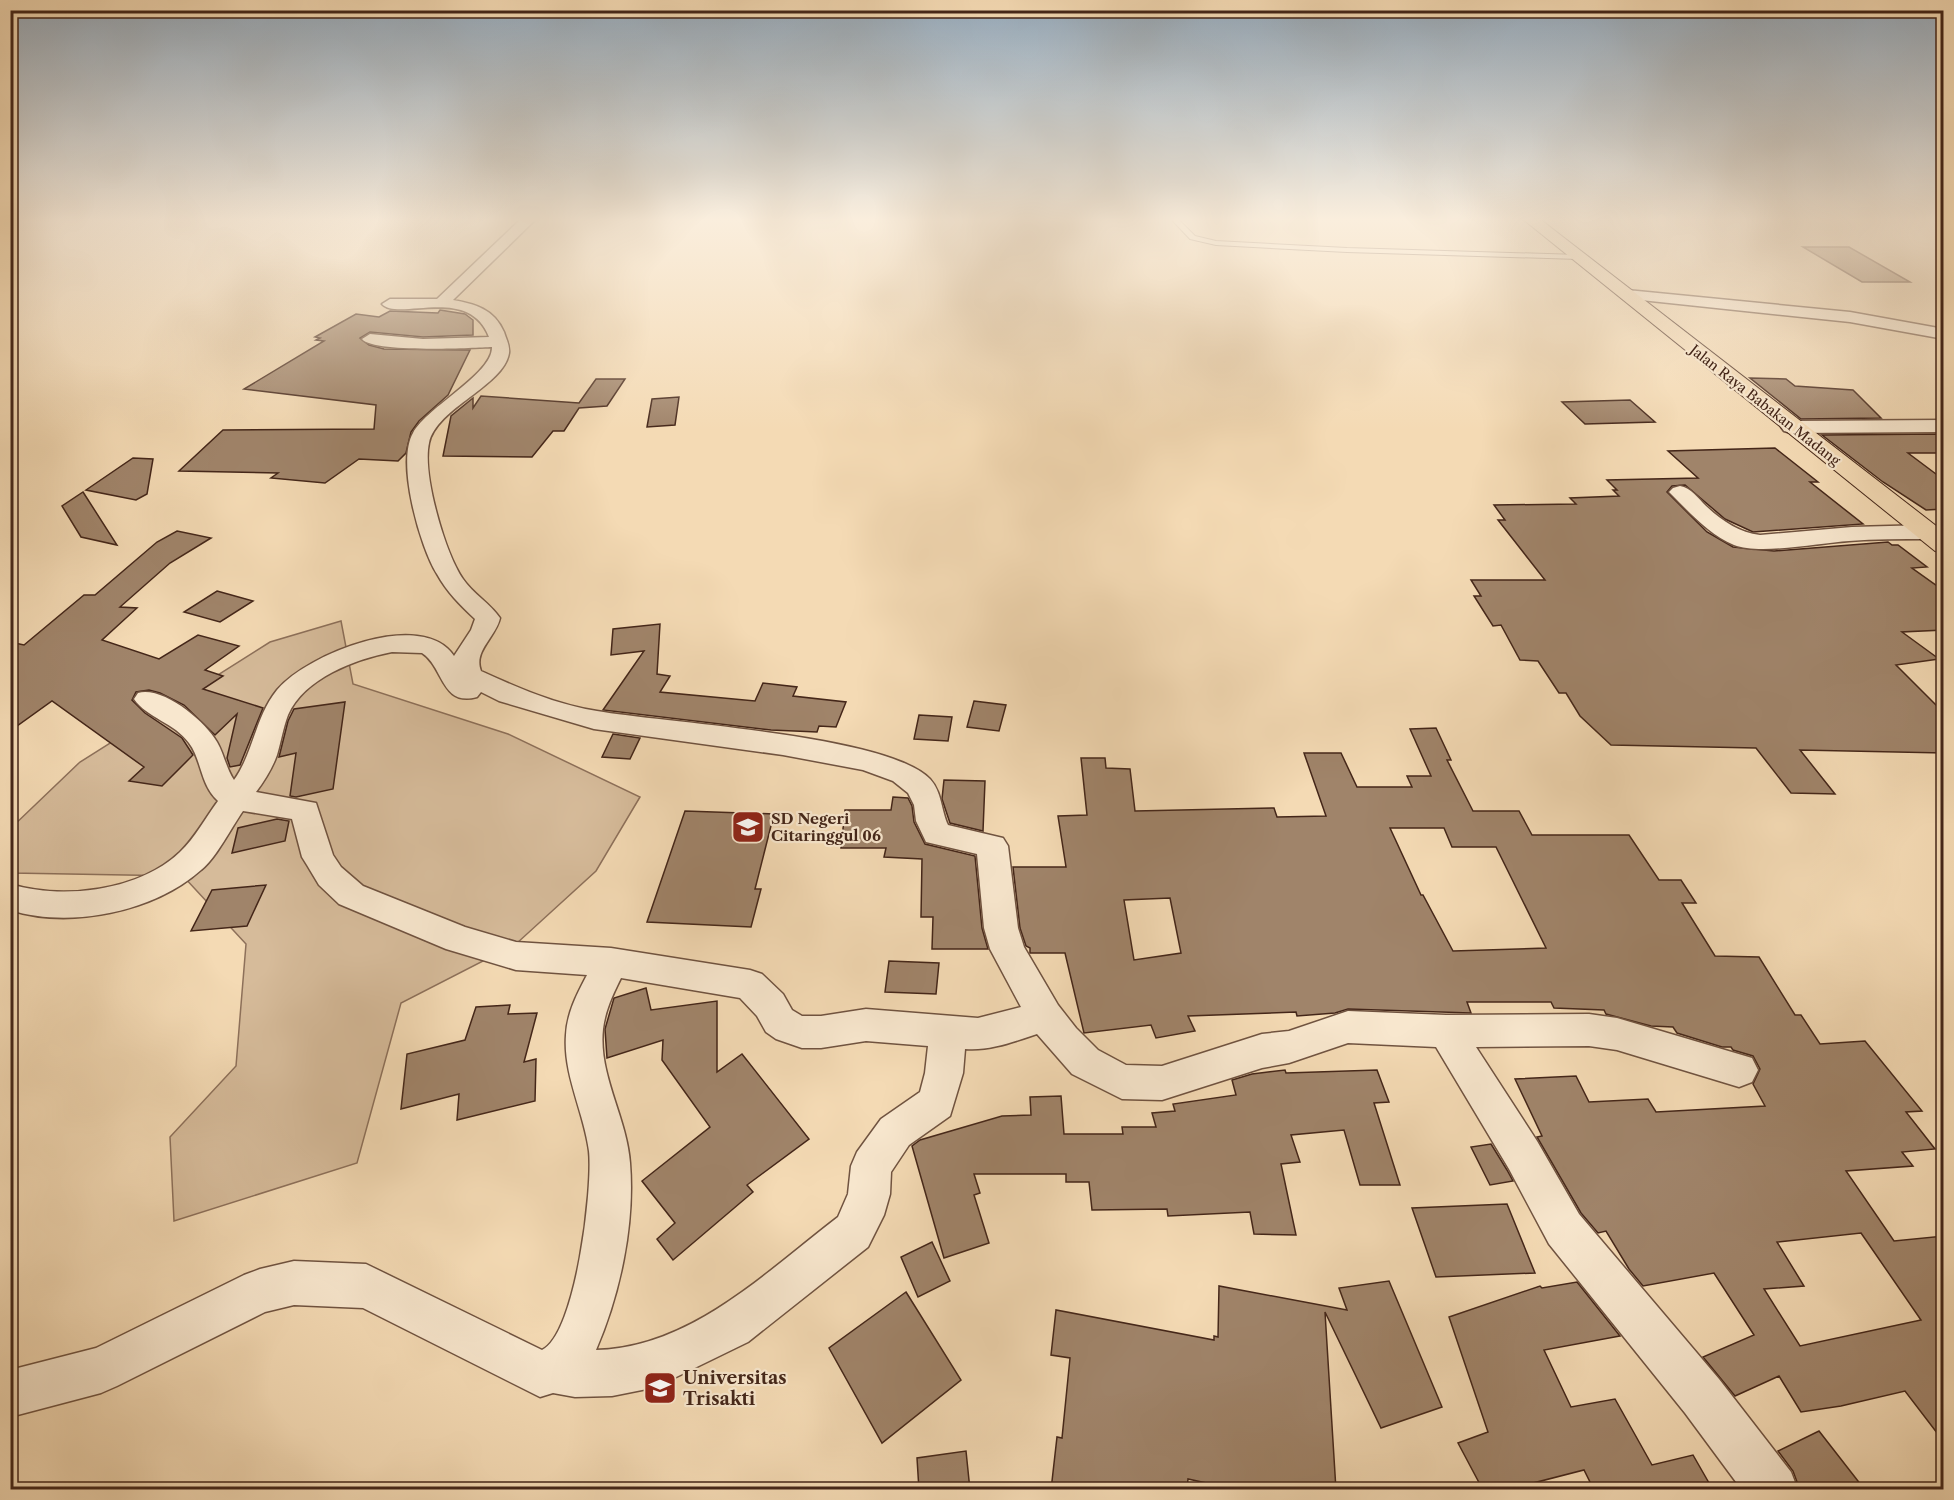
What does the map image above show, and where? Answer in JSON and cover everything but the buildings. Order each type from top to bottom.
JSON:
[{"type":"main road","name":"Jalan Raya Babakan Madang","points":[[1622,290],[1791,427],[1939,542]]},
{"type":"street","points":[[440,304],[454,290]]},
{"type":"street","points":[[1628,295],[1850,316],[1944,334]]},
{"type":"street","points":[[390,304],[453,305],[485,315],[492,323],[500,342],[502,356],[421,435],[416,457],[432,536],[439,556],[465,598],[488,618],[487,625],[467,653],[467,669],[478,681],[509,695],[594,720],[801,748],[868,761],[903,774],[920,787],[929,805],[931,821],[937,834],[992,846],[1001,928],[1007,949],[1045,1016],[1085,1062],[1122,1082],[1162,1083],[1262,1051],[1289,1047],[1348,1027],[1446,1031],[1589,1030],[1628,1037],[1738,1070]]},
{"type":"street","points":[[370,339],[423,344],[500,342]]},
{"type":"street","points":[[1791,427],[1944,426]]},
{"type":"street","points":[[1680,492],[1709,520],[1741,540],[1760,542],[1852,534],[1939,542]]},
{"type":"street","points":[[10,897],[23,901],[55,904],[103,901],[132,895],[165,881],[192,860],[264,757],[277,709],[286,697],[326,667],[355,653],[400,644],[426,645],[443,656],[454,680],[462,689],[474,693],[509,695]]},
{"type":"street","points":[[148,699],[200,737],[211,754],[222,788],[235,798],[287,806],[305,812],[318,857],[330,876],[351,895],[432,930],[516,956],[611,962],[750,985],[770,1005],[779,1021],[789,1028],[802,1032],[821,1032],[866,1024],[978,1034],[1045,1016]]},
{"type":"street","points":[[553,1371],[563,1364],[575,1347],[586,1323],[609,1206],[610,1164],[607,1141],[588,1072],[584,1042],[589,1008],[611,962]]},
{"type":"street","points":[[1446,1031],[1523,1155],[1564,1229],[1709,1405],[1773,1490]]},
{"type":"street","points":[[10,1394],[101,1370],[260,1291],[294,1283],[366,1286],[540,1374],[553,1371],[575,1374],[612,1373],[652,1365],[732,1326],[846,1239],[863,1215],[869,1194],[871,1166],[895,1132],[936,1103],[944,1073],[948,1032]]},
{"type":"shaded area","points":[[341,621],[353,684],[508,734],[640,797],[596,871],[516,944],[401,1003],[357,1163],[174,1221],[170,1137],[236,1066],[246,944],[183,876],[11,873],[11,828],[80,762],[270,642]]},
{"type":"place","name":"SD Negeri Citaringgul 06","points":[[748,827]]},
{"type":"place","name":"Universitas Trisakti","points":[[660,1388]]}]
